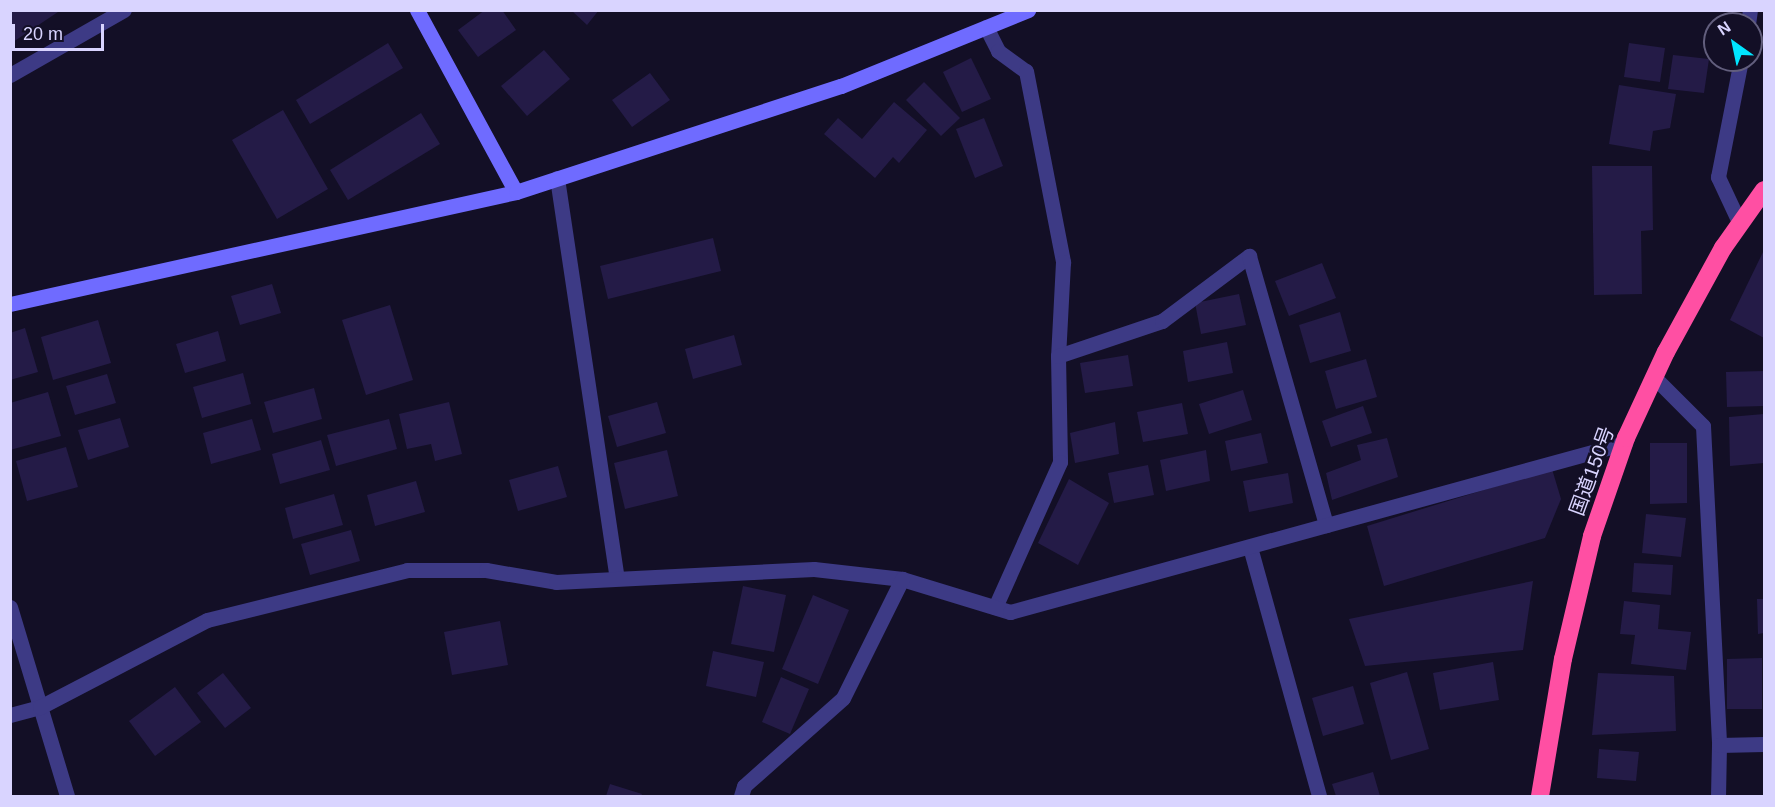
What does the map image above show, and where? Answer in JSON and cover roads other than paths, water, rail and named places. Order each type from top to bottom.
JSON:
[{"type":"highway","name":"国道150号","points":[[1540,796],[1563,659],[1589,547],[1625,443],[1655,378],[1718,258],[1764,190]]},
{"type":"street","points":[[10,75],[124,10]]},
{"type":"street","points":[[417,10],[516,192]]},
{"type":"street","points":[[10,304],[516,192],[841,86],[1028,10]]},
{"type":"street","points":[[986,27],[998,51],[1026,71],[1063,262],[1058,356],[1060,462],[995,607]]},
{"type":"street","points":[[1739,72],[1718,177],[1740,224]]},
{"type":"street","points":[[557,178],[617,578]]},
{"type":"street","points":[[1058,356],[1162,321],[1249,256],[1326,525]]},
{"type":"street","points":[[1655,378],[1703,426],[1719,745],[1718,796]]},
{"type":"street","points":[[10,715],[40,707],[207,620],[407,570],[486,570],[556,582],[814,569],[902,579],[1010,612],[1625,443]]},
{"type":"street","points":[[1250,547],[1319,796]]},
{"type":"street","points":[[741,796],[744,786],[843,698],[902,579]]},
{"type":"street","points":[[10,607],[67,796]]},
{"type":"street","points":[[1719,745],[1764,744]]}]
